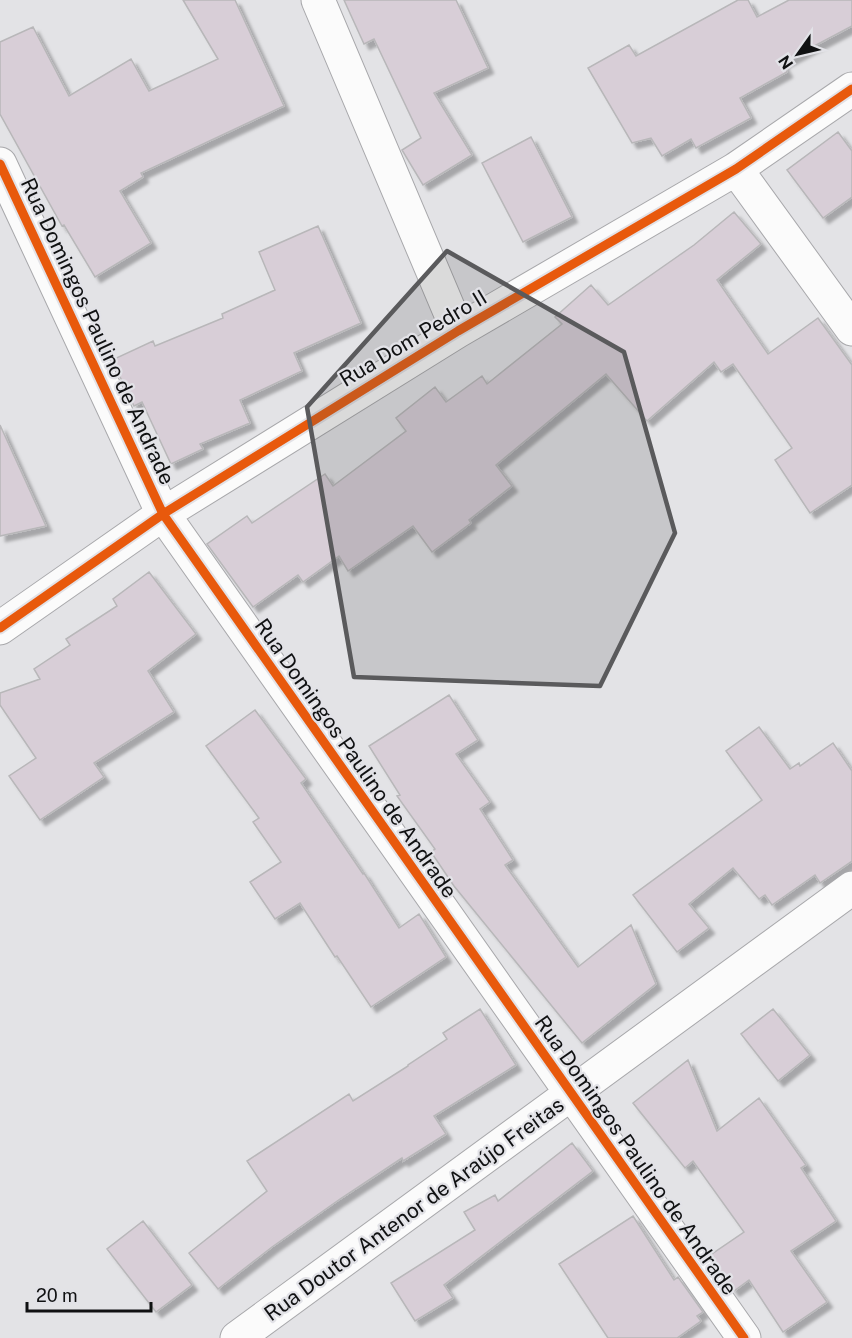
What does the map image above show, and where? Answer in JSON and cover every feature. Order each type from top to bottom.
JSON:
[{"type":"street","points":[[318,0],[458,331]]},
{"type":"street","name":"Rua Dom Pedro II","points":[[0,628],[163,514],[458,331],[736,169],[852,89]]},
{"type":"street","name":"Rua Domingos Paulino de Andrade","points":[[0,164],[163,514],[744,1338]]},
{"type":"street","points":[[736,169],[852,329]]},
{"type":"street","name":"Rua Doutor Antenor de Araújo Freitas","points":[[237,1338],[852,888]]},
{"type":"highlighted area","points":[[447,251],[624,352],[675,533],[600,686],[354,677],[307,407]]},
{"type":"building","points":[[183,0],[235,0],[284,106],[141,173],[143,177],[120,191],[151,243],[95,277],[64,225],[62,226],[0,114],[0,42],[33,27],[69,96],[131,59],[149,91],[218,59]]},
{"type":"building","points":[[344,0],[456,0],[488,68],[434,93],[472,155],[423,185],[402,150],[421,138],[374,39],[364,44]]},
{"type":"building","points":[[738,0],[748,0],[757,17],[789,0],[852,0],[852,26],[782,63],[787,72],[740,98],[751,118],[696,148],[691,139],[662,156],[651,138],[632,143],[588,68],[629,45],[636,56]]},
{"type":"building","points":[[838,132],[852,151],[852,197],[823,218],[787,170]]},
{"type":"building","points":[[531,137],[572,217],[523,242],[482,163]]},
{"type":"building","points":[[734,212],[761,244],[717,280],[768,354],[818,318],[852,365],[852,485],[810,513],[775,460],[792,448],[733,364],[721,372],[714,362],[647,421],[606,374],[496,465],[512,486],[469,520],[471,523],[432,552],[413,526],[348,571],[339,556],[303,582],[298,575],[253,607],[207,544],[247,516],[252,523],[325,474],[333,486],[406,431],[396,418],[435,387],[446,402],[482,376],[487,384],[562,324],[555,317],[591,285],[608,305],[694,245]]},
{"type":"building","points":[[318,226],[361,323],[294,353],[302,371],[240,400],[250,423],[200,444],[203,449],[171,464],[142,402],[134,406],[112,360],[153,341],[155,346],[223,318],[222,314],[275,290],[259,252]]},
{"type":"building","points":[[0,425],[46,526],[0,536]]},
{"type":"building","points":[[149,572],[196,634],[148,671],[174,712],[94,763],[104,777],[40,820],[9,776],[36,758],[0,705],[0,693],[40,679],[34,669],[70,645],[66,639],[117,606],[113,599]]},
{"type":"building","points":[[449,695],[478,740],[456,754],[490,802],[480,809],[513,860],[505,865],[578,967],[631,925],[656,984],[582,1043],[454,886],[431,852],[435,849],[397,796],[400,795],[369,746]]},
{"type":"building","points":[[255,710],[306,779],[301,783],[399,928],[419,914],[446,957],[371,1007],[300,903],[275,919],[250,882],[281,862],[253,822],[259,818],[206,746]]},
{"type":"building","points":[[759,727],[790,769],[799,763],[800,766],[833,743],[852,771],[852,861],[820,883],[815,875],[772,905],[765,895],[759,899],[733,868],[689,904],[709,928],[677,952],[633,895],[762,800],[726,751]]},
{"type":"building","points":[[480,1009],[516,1065],[434,1116],[446,1134],[403,1161],[402,1158],[340,1199],[218,1289],[189,1253],[267,1191],[247,1161],[349,1094],[353,1101],[408,1066],[447,1039],[443,1033]]},
{"type":"building","points":[[773,1009],[810,1055],[778,1081],[741,1034]]},
{"type":"building","points":[[688,1060],[717,1131],[759,1098],[806,1165],[801,1168],[836,1221],[791,1251],[827,1302],[783,1332],[749,1280],[734,1291],[709,1256],[744,1232],[693,1161],[685,1168],[633,1103]]},
{"type":"building","points":[[572,1143],[593,1171],[444,1285],[453,1298],[415,1321],[391,1283],[475,1230],[464,1212],[495,1195],[498,1201]]},
{"type":"building","points":[[633,1216],[674,1280],[678,1277],[703,1312],[697,1316],[701,1321],[677,1338],[608,1338],[559,1264]]},
{"type":"building","points":[[143,1221],[192,1285],[156,1312],[107,1249]]},
{"type":"cycle path","points":[[0,628],[163,514],[458,331],[736,169],[852,89]]},
{"type":"cycle path","points":[[0,164],[163,514],[744,1338]]}]
